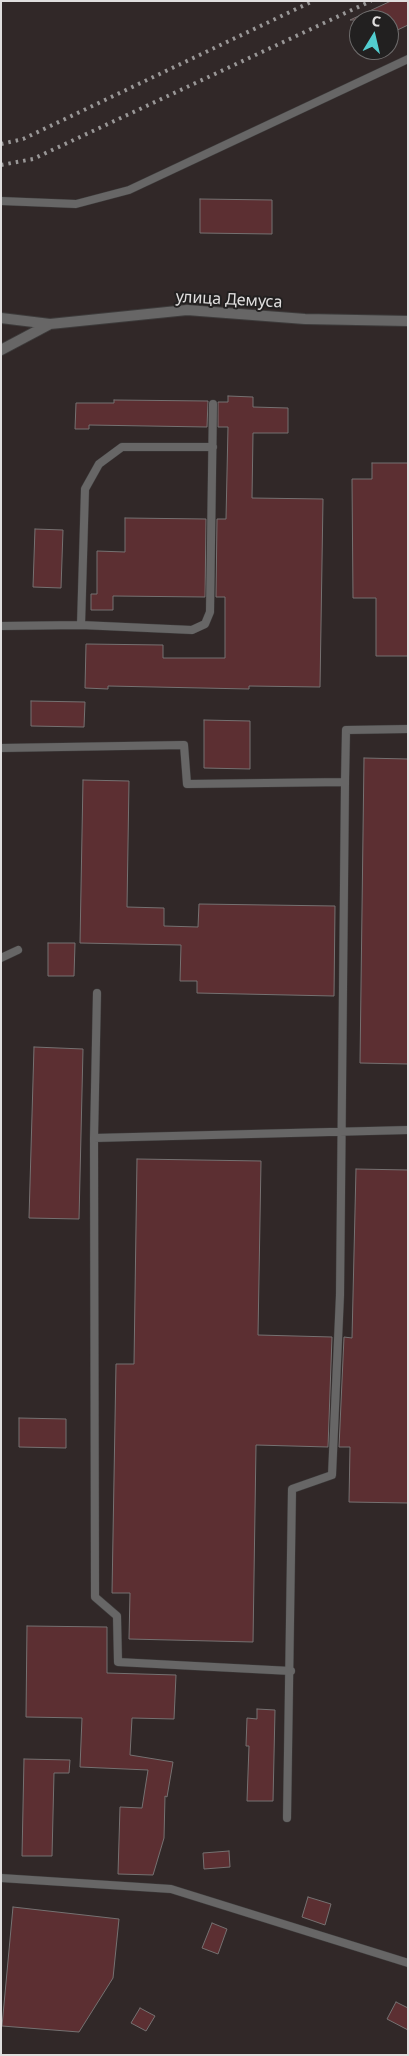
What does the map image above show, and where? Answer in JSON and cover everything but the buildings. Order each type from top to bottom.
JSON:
[{"type":"street","name":"улица Демуса","points":[[50,324],[187,310],[306,319],[408,321]]},
{"type":"street","points":[[1,318],[50,324]]},
{"type":"street","points":[[1,350],[50,324]]},
{"type":"lane","points":[[1,201],[76,204],[129,190],[408,59]]},
{"type":"lane","points":[[1,626],[80,625],[192,630],[205,624],[210,612],[213,404]]},
{"type":"lane","points":[[80,625],[85,489],[99,464],[122,447],[213,447]]},
{"type":"lane","points":[[287,1818],[291,1671],[292,1489],[332,1475],[340,1295],[340,1131],[346,730],[408,729]]},
{"type":"lane","points":[[1,748],[184,745],[187,784],[345,782]]},
{"type":"lane","points":[[1,958],[18,950]]},
{"type":"lane","points":[[97,993],[94,1138],[95,1597],[117,1616],[118,1662],[291,1671]]},
{"type":"lane","points":[[94,1138],[408,1130]]},
{"type":"lane","points":[[1,1878],[171,1889],[408,1963]]},
{"type":"shaded area","points":[[1,1],[408,1],[408,2055],[1,2055]]},
{"type":"railway","points":[[1,144],[23,139],[313,1]]},
{"type":"railway","points":[[1,165],[33,159],[371,1]]}]
